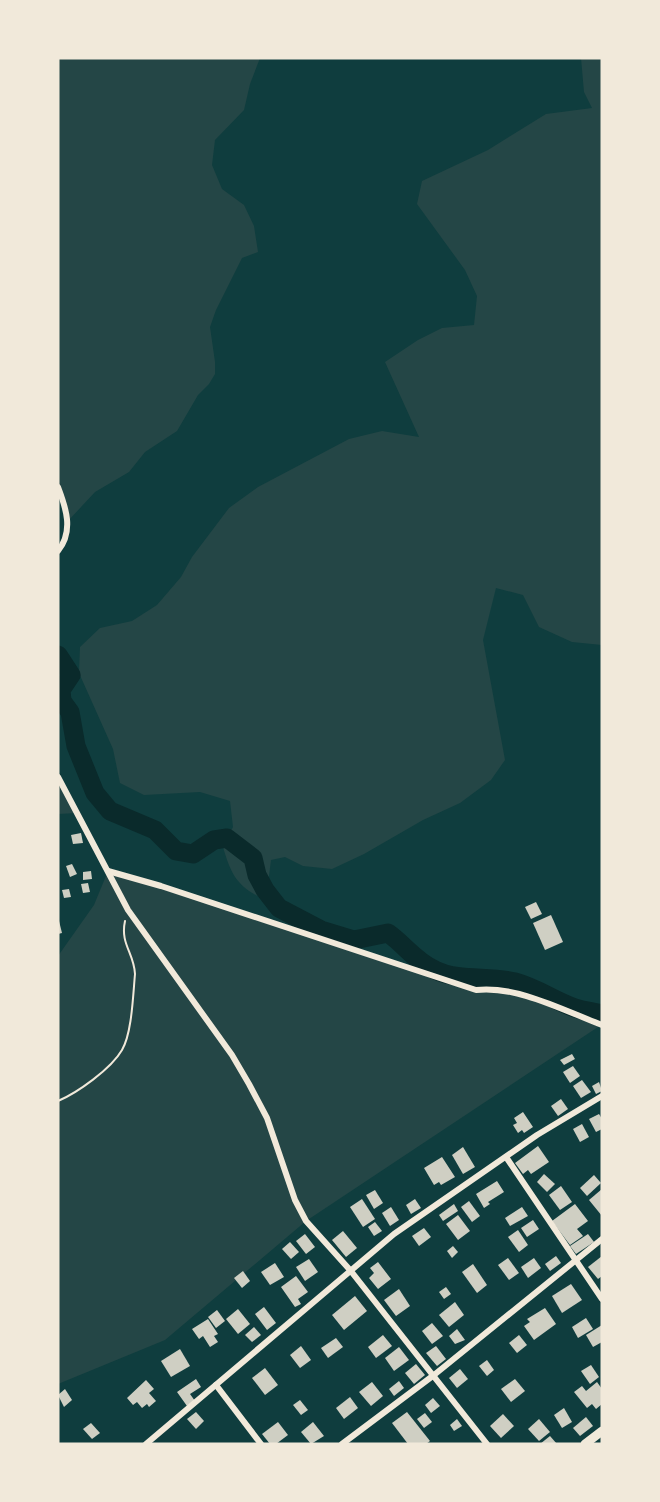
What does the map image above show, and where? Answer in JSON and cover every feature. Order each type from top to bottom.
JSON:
[{"type":"main road","points":[[585,1444],[602,1432]]},
{"type":"street","points":[[58,487],[68,522],[66,535],[58,551]]},
{"type":"street","points":[[58,777],[128,910],[232,1055],[249,1084],[267,1118],[295,1200],[306,1221],[350,1270],[487,1444]]},
{"type":"street","points":[[107,871],[161,886],[477,990],[494,988],[545,1003],[602,1026]]},
{"type":"street","points":[[146,1444],[394,1234],[506,1157],[602,1096]]},
{"type":"street","points":[[506,1157],[602,1299]]},
{"type":"street","points":[[342,1444],[434,1375],[602,1239]]},
{"type":"street","points":[[216,1385],[261,1444]]},
{"type":"path","points":[[58,1101],[83,1087],[114,1060],[123,1047],[135,974],[134,963],[122,934],[128,910]]},
{"type":"shaded area","points":[[58,58],[260,58],[244,110],[215,140],[212,165],[222,189],[244,205],[254,226],[258,252],[242,258],[210,327],[215,374],[198,395],[177,431],[145,452],[129,472],[95,492],[68,521],[58,487]]},
{"type":"shaded area","points":[[581,58],[602,58],[602,645],[572,642],[539,627],[523,595],[496,588],[483,640],[505,760],[491,780],[460,803],[332,869],[303,866],[285,857],[271,860],[266,900],[249,891],[237,880],[226,857],[223,847],[233,827],[230,801],[200,792],[144,795],[120,783],[113,749],[79,673],[80,647],[100,628],[132,621],[157,605],[181,577],[192,557],[229,508],[258,487],[349,439],[382,431],[419,437],[385,362],[442,328],[474,325],[477,296],[465,270],[417,204],[422,181],[488,150],[546,114],[592,108],[584,92]]},
{"type":"shaded area","points":[[58,777],[77,813],[58,814]]},
{"type":"shaded area","points":[[108,871],[476,990],[494,988],[546,1003],[601,1025],[306,1221],[165,1340],[58,1384],[58,956],[94,905]]},
{"type":"building","points":[[81,833],[83,843],[73,844],[71,835]]},
{"type":"building","points":[[72,864],[77,874],[70,877],[66,866]]},
{"type":"building","points":[[91,871],[92,879],[83,880],[83,872]]},
{"type":"building","points":[[88,883],[90,892],[83,893],[81,884]]},
{"type":"building","points":[[69,889],[71,897],[64,898],[62,890]]},
{"type":"building","points":[[536,902],[542,914],[531,919],[525,907]]},
{"type":"building","points":[[551,915],[563,942],[545,950],[533,923]]},
{"type":"building","points":[[58,917],[62,933],[58,934]]},
{"type":"building","points":[[572,1054],[575,1059],[564,1065],[560,1060]]},
{"type":"building","points":[[573,1066],[580,1076],[570,1083],[563,1072]]},
{"type":"building","points":[[582,1080],[591,1092],[581,1098],[573,1086]]},
{"type":"building","points":[[599,1082],[602,1091],[596,1094],[592,1086]]},
{"type":"building","points":[[561,1099],[568,1109],[558,1116],[551,1106]]},
{"type":"building","points":[[523,1112],[533,1127],[524,1133],[522,1130],[518,1133],[513,1125],[517,1123],[514,1118]]},
{"type":"building","points":[[599,1114],[602,1129],[596,1132],[589,1119]]},
{"type":"building","points":[[582,1124],[589,1137],[580,1142],[573,1129]]},
{"type":"building","points":[[538,1146],[549,1162],[531,1174],[528,1170],[523,1174],[515,1163]]},
{"type":"building","points":[[463,1147],[475,1167],[463,1174],[452,1155]]},
{"type":"building","points":[[442,1157],[455,1177],[441,1185],[439,1182],[434,1185],[424,1168]]},
{"type":"building","points":[[544,1174],[555,1184],[547,1192],[537,1182]]},
{"type":"building","points":[[594,1175],[601,1183],[587,1196],[580,1188]]},
{"type":"building","points":[[497,1181],[504,1192],[488,1202],[490,1204],[484,1208],[476,1194]]},
{"type":"building","points":[[561,1186],[572,1202],[560,1210],[549,1195]]},
{"type":"building","points":[[602,1189],[602,1216],[589,1200]]},
{"type":"building","points":[[375,1190],[383,1203],[374,1209],[366,1195]]},
{"type":"building","points":[[362,1199],[375,1219],[363,1227],[350,1207]]},
{"type":"building","points":[[415,1199],[421,1208],[411,1214],[406,1205]]},
{"type":"building","points":[[469,1201],[480,1216],[472,1222],[461,1207]]},
{"type":"building","points":[[454,1204],[458,1211],[443,1221],[439,1215]]},
{"type":"building","points":[[575,1204],[588,1221],[577,1229],[583,1236],[570,1245],[552,1221]]},
{"type":"building","points":[[391,1207],[399,1220],[390,1226],[382,1213]]},
{"type":"building","points":[[522,1207],[528,1216],[510,1226],[505,1218]]},
{"type":"building","points":[[458,1215],[470,1231],[458,1240],[446,1224]]},
{"type":"building","points":[[533,1220],[539,1229],[527,1237],[521,1228]]},
{"type":"building","points":[[375,1222],[382,1231],[374,1236],[368,1227]]},
{"type":"building","points":[[424,1228],[431,1237],[419,1246],[412,1236]]},
{"type":"building","points":[[518,1230],[528,1245],[519,1252],[508,1237]]},
{"type":"building","points":[[343,1231],[357,1248],[346,1257],[332,1240]]},
{"type":"building","points":[[305,1234],[315,1247],[306,1254],[296,1241]]},
{"type":"building","points":[[588,1234],[594,1242],[576,1254],[570,1246]]},
{"type":"building","points":[[290,1242],[299,1252],[291,1259],[282,1249]]},
{"type":"building","points":[[453,1246],[458,1252],[452,1258],[447,1251]]},
{"type":"building","points":[[556,1256],[561,1263],[550,1271],[545,1264]]},
{"type":"building","points":[[602,1256],[602,1276],[598,1279],[588,1267]]},
{"type":"building","points":[[508,1258],[519,1273],[509,1280],[498,1265]]},
{"type":"building","points":[[534,1258],[541,1268],[528,1278],[521,1267]]},
{"type":"building","points":[[309,1259],[318,1272],[305,1281],[296,1267]]},
{"type":"building","points":[[378,1262],[391,1279],[378,1289],[369,1278],[374,1273],[370,1268]]},
{"type":"building","points":[[275,1263],[284,1277],[270,1285],[261,1272]]},
{"type":"building","points":[[473,1264],[487,1285],[477,1293],[462,1272]]},
{"type":"building","points":[[243,1271],[250,1281],[242,1288],[234,1278]]},
{"type":"building","points":[[296,1276],[308,1292],[298,1299],[301,1304],[295,1307],[281,1287]]},
{"type":"building","points":[[571,1284],[582,1300],[562,1313],[552,1296]]},
{"type":"building","points":[[446,1287],[451,1294],[444,1299],[439,1292]]},
{"type":"building","points":[[399,1289],[410,1306],[396,1316],[384,1300]]},
{"type":"building","points":[[355,1296],[367,1311],[344,1330],[332,1315]]},
{"type":"building","points":[[455,1302],[464,1315],[449,1327],[439,1315]]},
{"type":"building","points":[[264,1307],[276,1323],[267,1330],[255,1314]]},
{"type":"building","points":[[545,1308],[556,1324],[534,1340],[524,1326],[530,1322],[527,1319]]},
{"type":"building","points":[[238,1309],[250,1324],[238,1334],[226,1319]]},
{"type":"building","points":[[217,1310],[225,1321],[216,1328],[208,1317]]},
{"type":"building","points":[[586,1318],[593,1329],[578,1338],[572,1327]]},
{"type":"building","points":[[208,1319],[218,1334],[214,1336],[218,1342],[210,1347],[203,1336],[199,1339],[192,1329]]},
{"type":"building","points":[[432,1323],[443,1336],[432,1344],[422,1331]]},
{"type":"building","points":[[602,1325],[602,1342],[593,1347],[586,1335]]},
{"type":"building","points":[[254,1327],[261,1335],[252,1342],[245,1335]]},
{"type":"building","points":[[457,1329],[465,1340],[455,1344],[449,1336]]},
{"type":"building","points":[[383,1335],[392,1346],[376,1358],[368,1347]]},
{"type":"building","points":[[519,1335],[527,1345],[517,1353],[509,1343]]},
{"type":"building","points":[[336,1338],[343,1347],[328,1358],[321,1348]]},
{"type":"building","points":[[301,1346],[311,1360],[300,1368],[290,1355]]},
{"type":"building","points":[[436,1346],[446,1359],[437,1366],[426,1353]]},
{"type":"building","points":[[399,1347],[409,1360],[394,1371],[385,1358]]},
{"type":"building","points":[[180,1349],[190,1366],[171,1377],[161,1361]]},
{"type":"building","points":[[487,1360],[494,1370],[487,1376],[479,1366]]},
{"type":"building","points":[[416,1364],[425,1375],[414,1384],[405,1373]]},
{"type":"building","points":[[591,1365],[599,1377],[590,1384],[581,1371]]},
{"type":"building","points":[[265,1368],[278,1385],[265,1395],[252,1378]]},
{"type":"building","points":[[460,1369],[468,1379],[457,1388],[449,1378]]},
{"type":"building","points":[[196,1379],[201,1387],[190,1394],[195,1401],[187,1406],[177,1392]]},
{"type":"building","points":[[515,1379],[525,1391],[511,1402],[501,1389]]},
{"type":"building","points":[[146,1380],[154,1389],[149,1393],[156,1401],[149,1407],[147,1404],[142,1408],[137,1402],[133,1405],[127,1398]]},
{"type":"building","points":[[399,1381],[404,1388],[394,1396],[389,1389]]},
{"type":"building","points":[[372,1382],[383,1396],[371,1406],[359,1392]]},
{"type":"building","points":[[597,1382],[602,1389],[602,1404],[596,1409],[592,1404],[587,1408],[574,1392],[582,1386],[586,1391]]},
{"type":"building","points":[[65,1389],[72,1400],[64,1407],[58,1395]]},
{"type":"building","points":[[350,1397],[358,1408],[344,1419],[336,1408]]},
{"type":"building","points":[[433,1398],[440,1406],[431,1413],[425,1405]]},
{"type":"building","points":[[300,1400],[308,1410],[301,1415],[293,1405]]},
{"type":"building","points":[[564,1408],[572,1422],[562,1428],[554,1415]]},
{"type":"building","points":[[196,1412],[204,1421],[196,1429],[187,1419]]},
{"type":"building","points":[[407,1412],[430,1441],[426,1444],[408,1444],[392,1423]]},
{"type":"building","points":[[425,1413],[432,1422],[424,1428],[417,1419]]},
{"type":"building","points":[[503,1414],[514,1426],[501,1438],[490,1426]]},
{"type":"building","points":[[586,1417],[593,1426],[580,1436],[573,1428]]},
{"type":"building","points":[[457,1419],[462,1426],[454,1431],[450,1425]]},
{"type":"building","points":[[539,1419],[550,1432],[539,1441],[528,1429]]},
{"type":"building","points":[[278,1422],[288,1435],[276,1444],[270,1444],[262,1434]]},
{"type":"building","points":[[313,1422],[324,1436],[311,1444],[301,1432]]},
{"type":"building","points":[[91,1423],[100,1433],[92,1439],[83,1429]]},
{"type":"building","points":[[550,1436],[557,1444],[540,1444]]},
{"type":"waterway","points":[[58,655],[71,675],[61,690],[62,701],[70,712],[76,746],[95,793],[110,811],[155,830],[176,851],[193,854],[214,840],[227,838],[253,858],[257,875],[279,908],[321,930],[354,940],[388,933],[422,962],[445,974],[515,982],[575,1008],[602,1014]]}]
